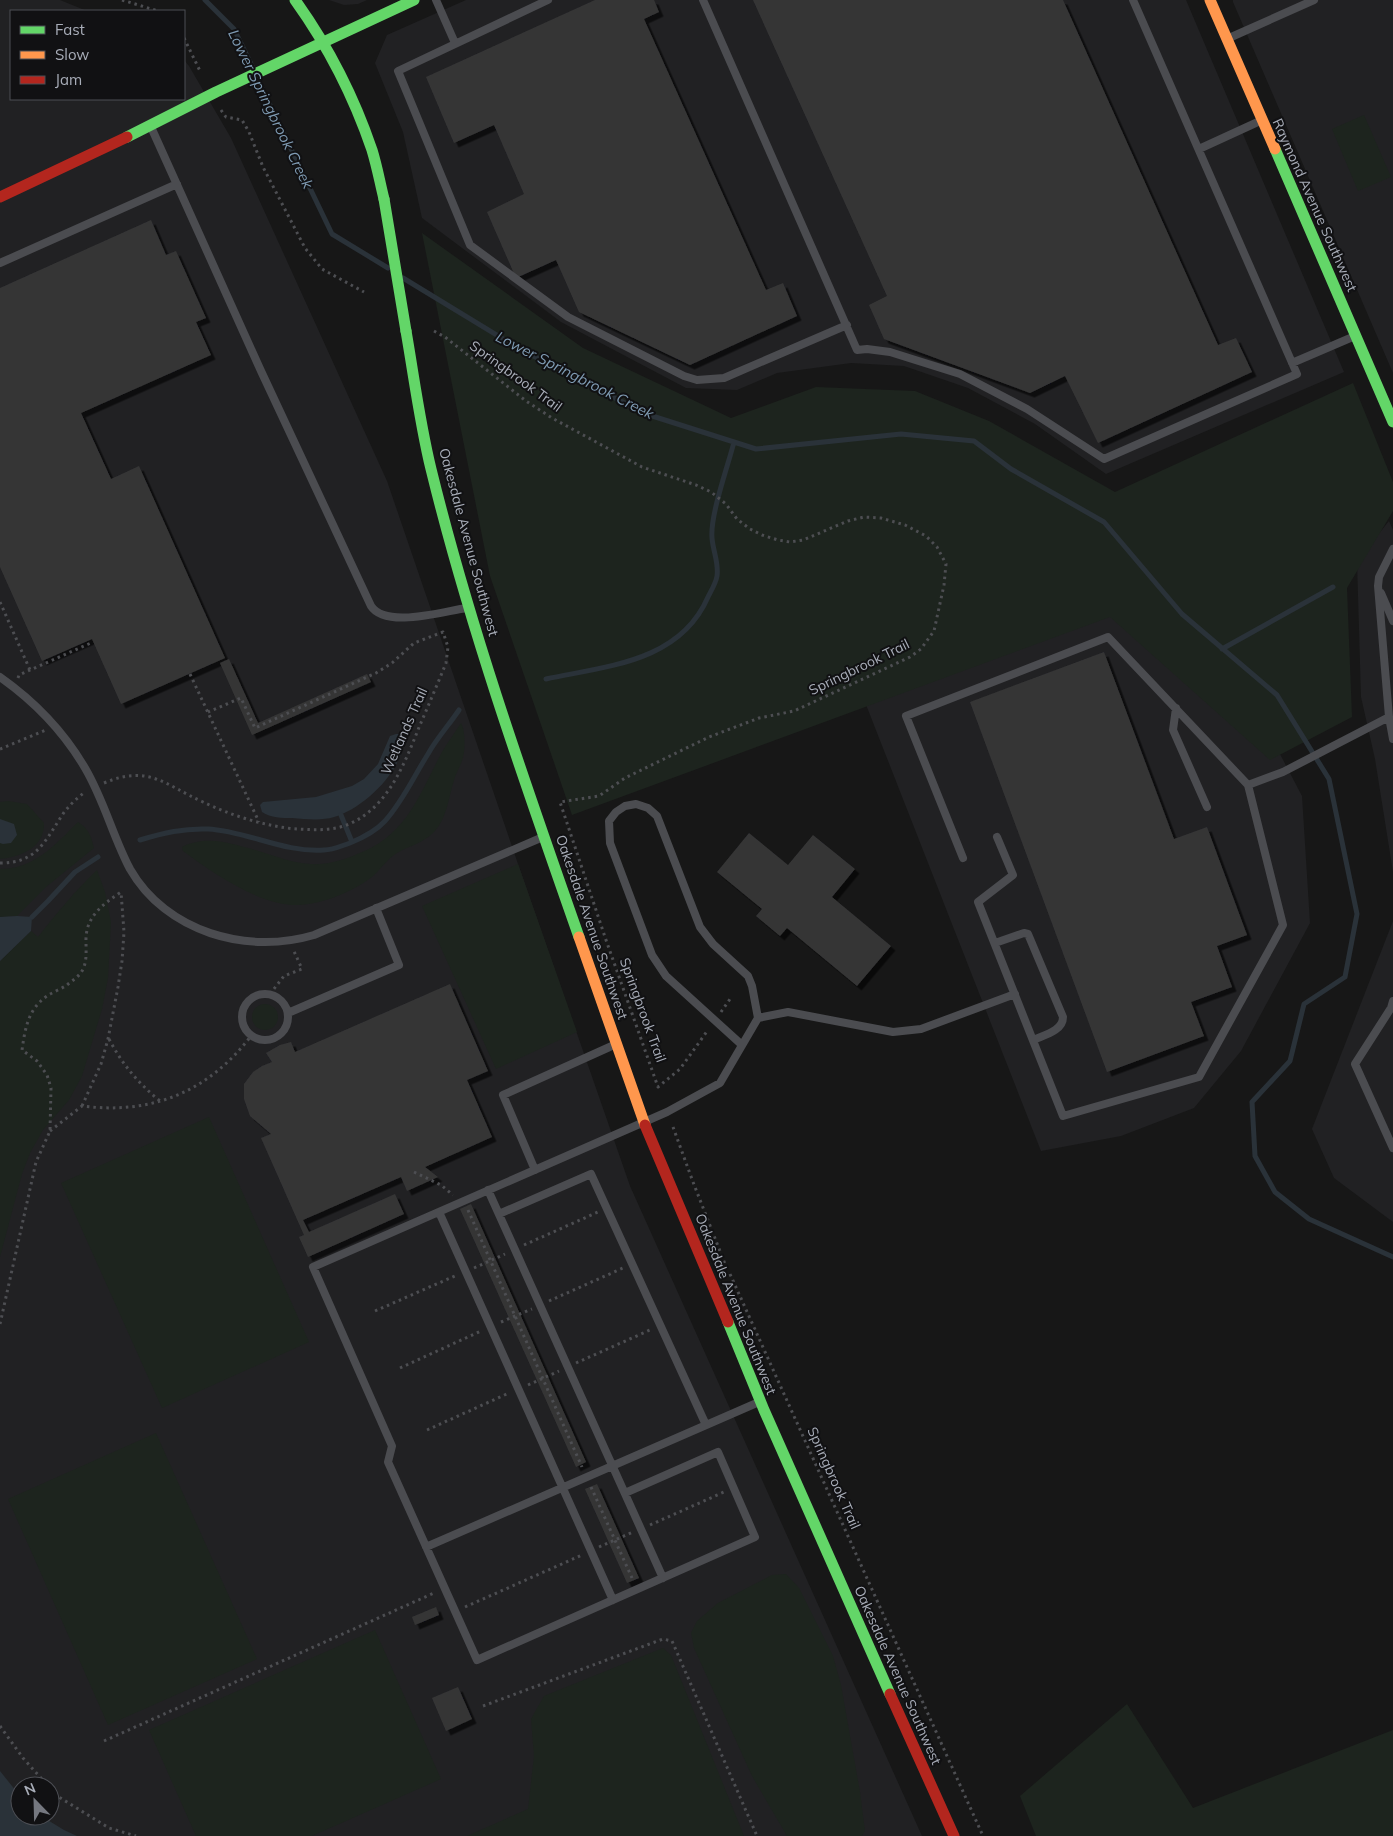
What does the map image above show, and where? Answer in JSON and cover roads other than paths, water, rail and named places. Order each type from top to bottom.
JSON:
[{"type":"street","name":"Oakesdale Avenue Southwest","points":[[295,0],[324,41],[370,144],[384,199],[431,467],[469,608],[544,836],[644,1122],[760,1402],[954,1836]]},
{"type":"street","points":[[0,197],[216,92],[414,0]]},
{"type":"street","name":"Raymond Avenue Southwest","points":[[1210,0],[1356,336],[1384,393],[1393,422]]},
{"type":"lane","points":[[436,0],[455,43]]},
{"type":"lane","points":[[548,0],[398,71],[470,245],[568,317],[684,376],[697,380],[724,378],[847,325]]},
{"type":"lane","points":[[703,0],[857,350],[867,349],[890,352],[960,374],[1027,409],[1104,459],[1297,374],[1133,0]]},
{"type":"lane","points":[[1227,39],[1314,0]]},
{"type":"lane","points":[[1198,149],[1262,120]]},
{"type":"lane","points":[[151,125],[265,380],[370,606],[374,611],[387,617],[426,615],[469,608]]},
{"type":"lane","points":[[0,263],[177,184]]},
{"type":"lane","points":[[1292,363],[1356,336]]},
{"type":"lane","points":[[1393,549],[1378,577],[1389,717],[1393,739]]},
{"type":"lane","points":[[1378,586],[1393,621]]},
{"type":"lane","points":[[962,858],[906,716],[1108,637],[1248,784],[1283,925],[1199,1077],[1062,1116],[978,902],[1013,876],[997,837]]},
{"type":"lane","points":[[0,677],[30,700],[55,726],[85,768],[106,808],[125,858],[140,883],[175,915],[201,930],[240,941],[258,943],[282,942],[314,935],[544,836]]},
{"type":"lane","points":[[1176,708],[1172,730],[1207,807]]},
{"type":"lane","points":[[1248,784],[1283,772],[1389,717]]},
{"type":"lane","points":[[624,1493],[718,1452],[755,1537],[477,1660],[388,1462],[392,1446],[313,1267],[667,1112],[720,1083],[758,1018],[752,986],[748,976],[713,944],[700,927],[657,816],[648,808],[636,804],[625,806],[616,812],[609,821],[610,843],[652,955],[666,976],[742,1045]]},
{"type":"lane","points":[[288,1013],[400,965],[376,908]]},
{"type":"lane","points":[[995,943],[1024,933],[1028,934],[1062,1017],[1063,1023],[1060,1028],[1033,1040]]},
{"type":"lane","points":[[261,994],[270,994],[278,998],[285,1005],[288,1013],[288,1022],[284,1031],[277,1037],[268,1040],[259,1040],[251,1036],[245,1029],[242,1021],[242,1012],[246,1003],[253,997],[261,994]]},
{"type":"lane","points":[[758,1018],[788,1012],[893,1032],[921,1029],[1015,994]]},
{"type":"lane","points":[[1393,1001],[1391,1008],[1355,1064],[1393,1148]]},
{"type":"lane","points":[[535,1170],[503,1095],[617,1044]]},
{"type":"lane","points":[[499,1214],[591,1174],[706,1425]]},
{"type":"lane","points":[[488,1190],[663,1578]]},
{"type":"lane","points":[[439,1212],[613,1600]]},
{"type":"lane","points":[[426,1547],[760,1402]]},
{"type":"waterway","name":"Lower Springbrook Creek","points":[[205,0],[234,29],[254,70]]},
{"type":"waterway","name":"Lower Springbrook Creek","points":[[258,80],[332,234],[388,268]]},
{"type":"waterway","name":"Lower Springbrook Creek","points":[[403,278],[518,348],[646,414],[756,449],[901,434],[974,441],[1011,469],[1104,522],[1182,614],[1277,695],[1329,779],[1357,914],[1345,977],[1304,1004],[1290,1061],[1252,1102],[1255,1156],[1275,1192],[1309,1219],[1393,1257]]},
{"type":"waterway","points":[[546,679],[593,670],[639,658],[661,648],[696,619],[716,579],[717,566],[712,528],[716,504],[734,442]]},
{"type":"waterway","points":[[1222,649],[1333,587]]},
{"type":"waterway","points":[[140,840],[174,831],[208,829],[309,850],[331,849],[350,843],[373,831],[391,813],[403,797],[432,748],[459,710]]},
{"type":"waterway","points":[[341,815],[352,842]]},
{"type":"waterway","points":[[32,917],[75,872],[98,857]]}]
